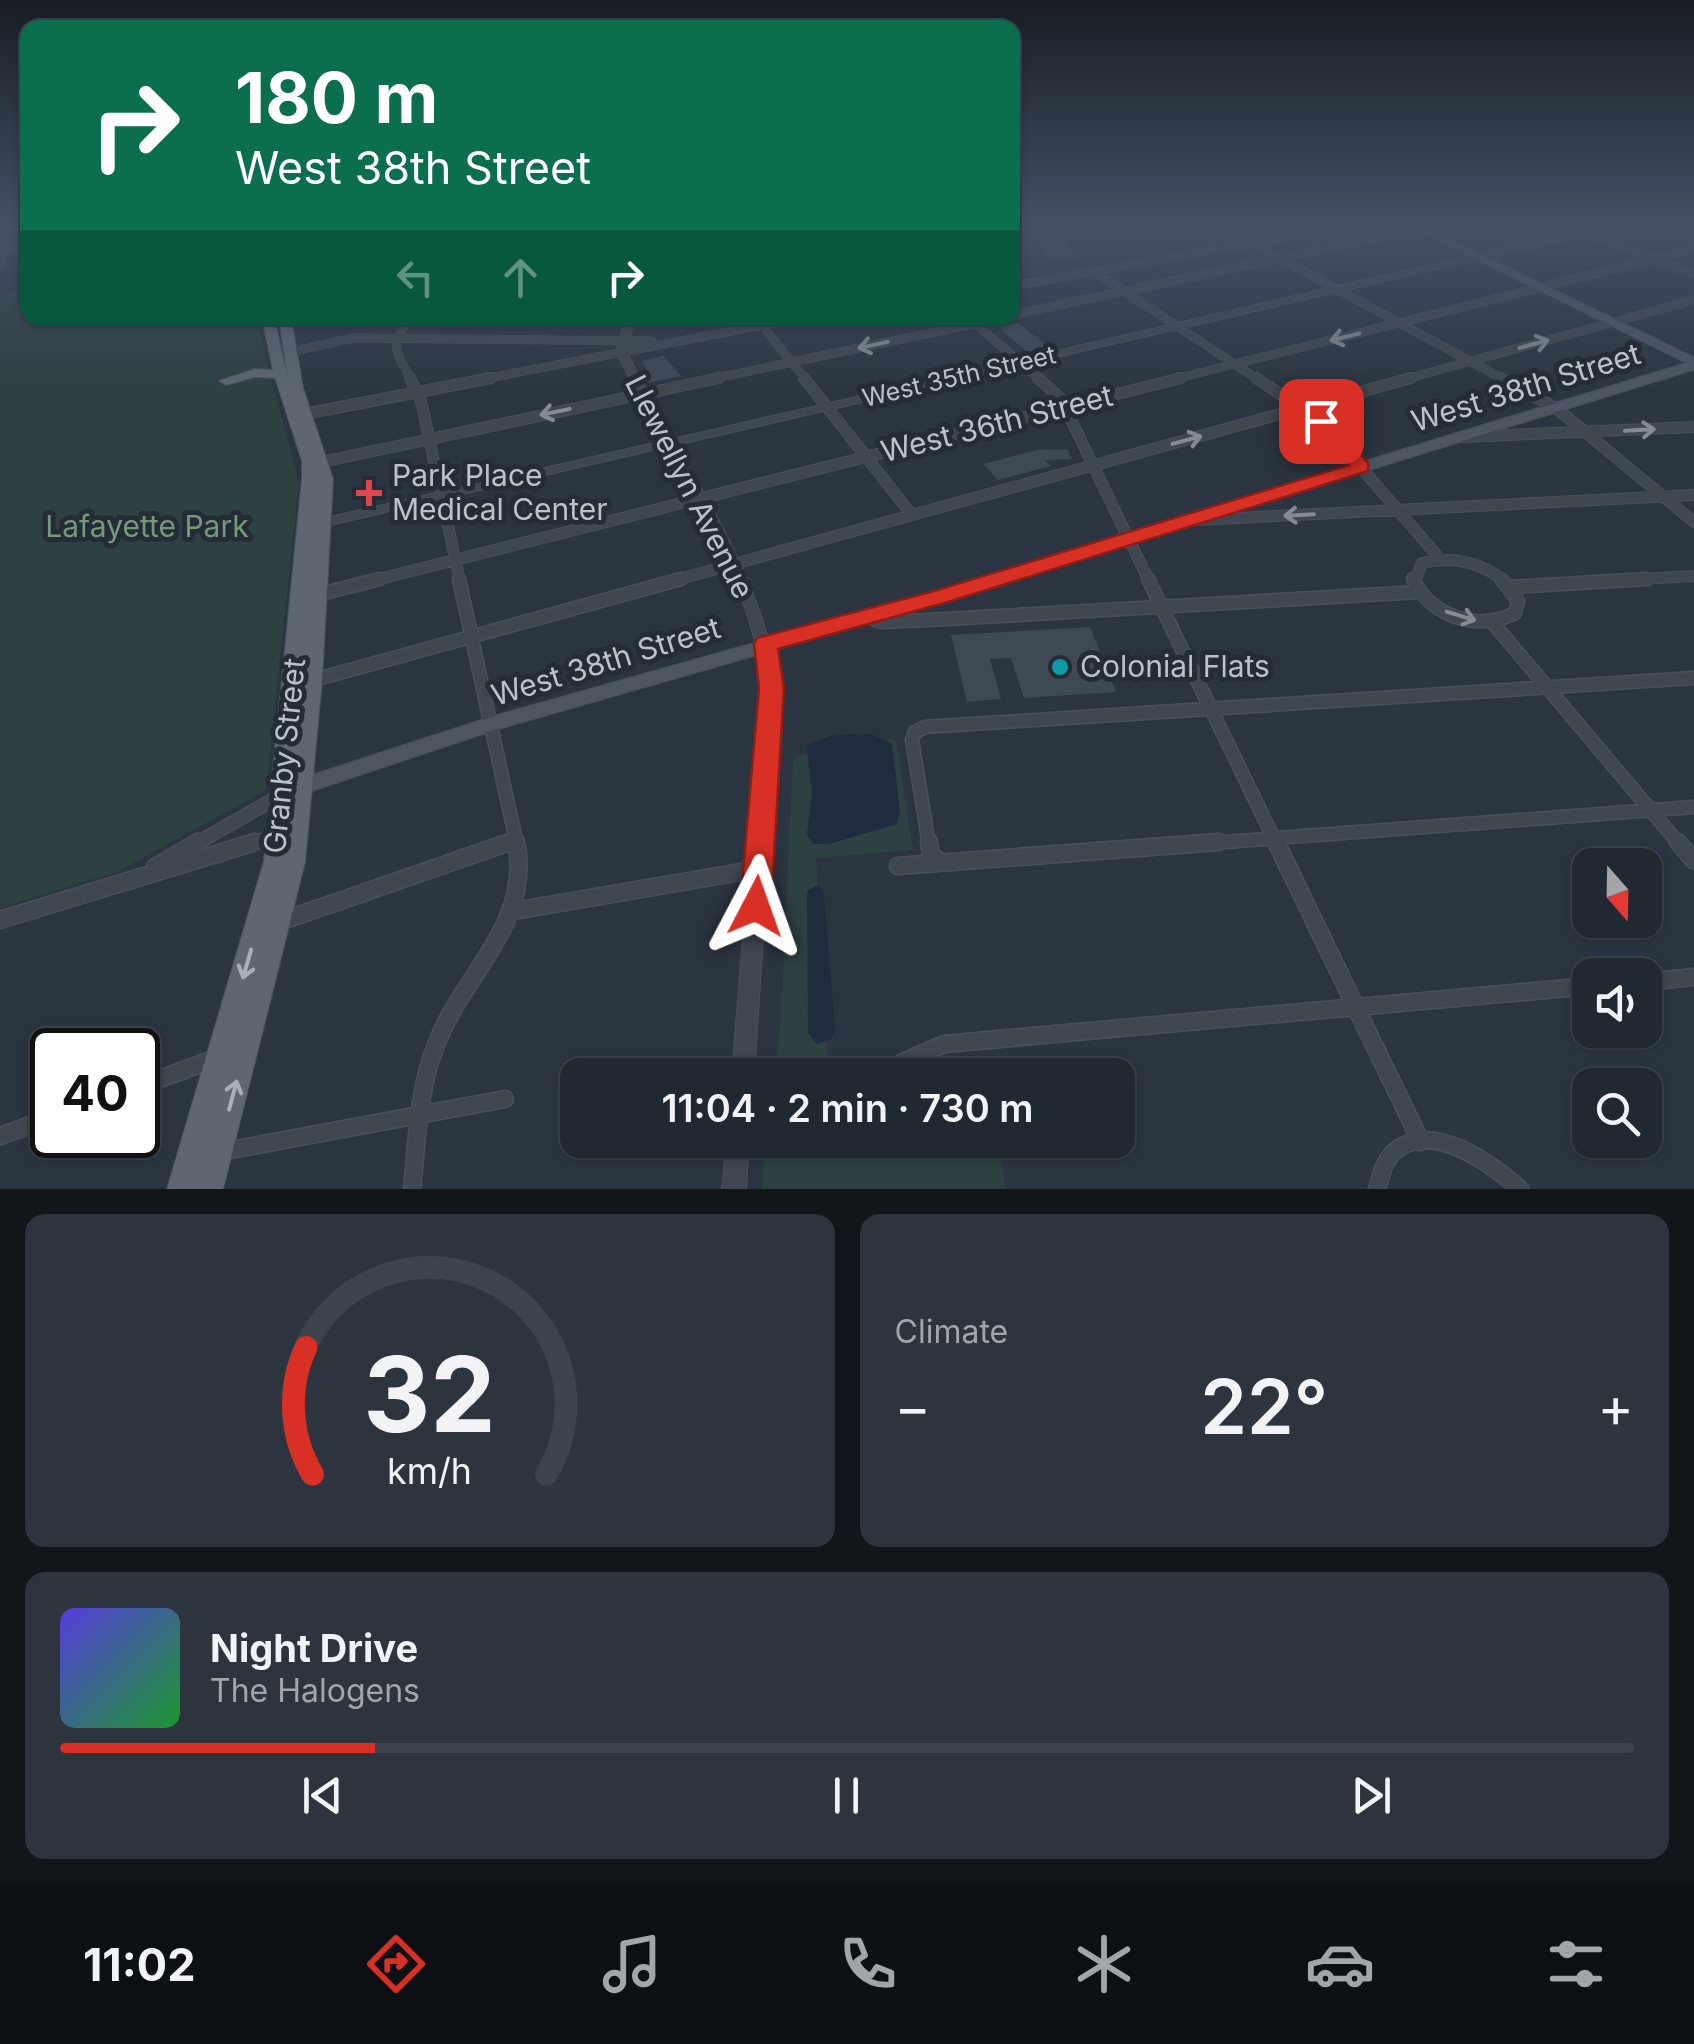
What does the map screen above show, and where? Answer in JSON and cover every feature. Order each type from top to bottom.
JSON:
[{"type":"main road","points":[[1529,281],[1694,363]]},
{"type":"main road","name":"Granby Street","points":[[182,1189],[204,1155],[279,922],[294,862],[293,789],[316,463],[299,415],[296,388],[271,325]]},
{"type":"main road","name":"Granby Street","points":[[283,359],[285,325]]},
{"type":"main road","points":[[226,380],[255,373],[283,359]]},
{"type":"main road","name":"West 38th Street","points":[[293,789],[492,724],[1128,539],[1694,363]]},
{"type":"main road","name":"Granby Street","points":[[208,1189],[204,1155],[220,1057],[293,789]]},
{"type":"street","points":[[1109,281],[1325,425],[1440,559]]},
{"type":"street","points":[[1020,313],[1173,281]]},
{"type":"street","points":[[1319,281],[1556,408],[1694,522]]},
{"type":"street","name":"West 35th Street","points":[[314,525],[1371,281]]},
{"type":"street","name":"West 36th Street","points":[[309,596],[1568,281]]},
{"type":"street","points":[[303,683],[1694,300]]},
{"type":"street","points":[[404,325],[395,337],[394,346],[419,392],[518,840],[520,876],[514,911],[494,951],[440,1033],[431,1055],[412,1189]]},
{"type":"street","name":"Llewellyn Avenue","points":[[628,325],[621,347],[641,394],[734,564],[766,644],[771,688],[744,1058]]},
{"type":"street","points":[[299,415],[621,347],[676,342],[746,325]]},
{"type":"street","points":[[765,325],[816,401],[826,407],[912,515]]},
{"type":"street","points":[[316,463],[951,325]]},
{"type":"street","points":[[978,325],[1065,407],[1421,1142]]},
{"type":"street","points":[[283,359],[373,338],[395,337],[621,347]]},
{"type":"street","points":[[1459,437],[1694,427]]},
{"type":"street","points":[[1186,520],[1694,495]]},
{"type":"street","points":[[1440,559],[1472,564],[1510,587],[1518,601],[1515,613],[1492,622],[1457,617],[1434,606],[1419,592],[1413,572],[1422,563],[1440,559]]},
{"type":"street","points":[[1510,587],[1694,576]]},
{"type":"street","points":[[867,617],[897,621],[1419,592]]},
{"type":"street","points":[[1492,622],[1694,861]]},
{"type":"street","points":[[940,862],[931,856],[922,813],[912,740],[918,729],[1694,678]]},
{"type":"street","points":[[134,879],[293,789]]},
{"type":"street","points":[[898,866],[1694,807]]},
{"type":"street","points":[[0,920],[279,835]]},
{"type":"street","points":[[279,922],[518,840]]},
{"type":"street","points":[[514,911],[758,870]]},
{"type":"street","points":[[1662,980],[1694,977]]},
{"type":"street","points":[[912,1058],[944,1044],[1572,988]]},
{"type":"street","points":[[160,1078],[220,1057]]},
{"type":"street","points":[[204,1155],[505,1099]]},
{"type":"street","points":[[0,1136],[30,1125]]},
{"type":"street","points":[[1377,1189],[1382,1167],[1394,1152],[1421,1142],[1450,1144],[1470,1151],[1520,1189]]},
{"type":"street","points":[[734,1189],[737,1158]]},
{"type":"green space","name":"Lafayette Park","points":[[20,287],[20,325],[258,325],[299,484],[266,790],[117,872],[0,908],[0,296]]},
{"type":"green space","points":[[896,740],[913,850],[816,858],[827,1058],[776,1058],[793,759],[834,743]]},
{"type":"green space","points":[[765,1158],[1001,1158],[1006,1189],[761,1189]]},
{"type":"water","points":[[871,734],[892,744],[900,811],[897,824],[829,844],[813,844],[807,834],[812,794],[807,750],[810,743],[834,735]]},
{"type":"water","points":[[818,885],[823,890],[825,906],[835,1031],[831,1039],[816,1044],[808,1033],[807,891]]},
{"type":"building","points":[[1020,325],[1049,347],[1028,352],[997,327]]},
{"type":"building","points":[[664,356],[681,376],[648,383],[641,371],[647,370],[642,361]]},
{"type":"building","points":[[1067,449],[1072,459],[1045,460],[1051,466],[998,480],[983,464],[1037,450]]},
{"type":"building","name":"Colonial Flats","points":[[1090,627],[1116,692],[1024,698],[1011,658],[990,659],[1001,699],[967,702],[951,635]]},
{"type":"place","name":"Park Place Medical Center","points":[[369,493]]},
{"type":"place","name":"Colonial Flats","points":[[1060,667]]},
{"type":"route","points":[[756,906],[771,688],[766,644],[940,597],[1361,467],[1321,421]]}]
